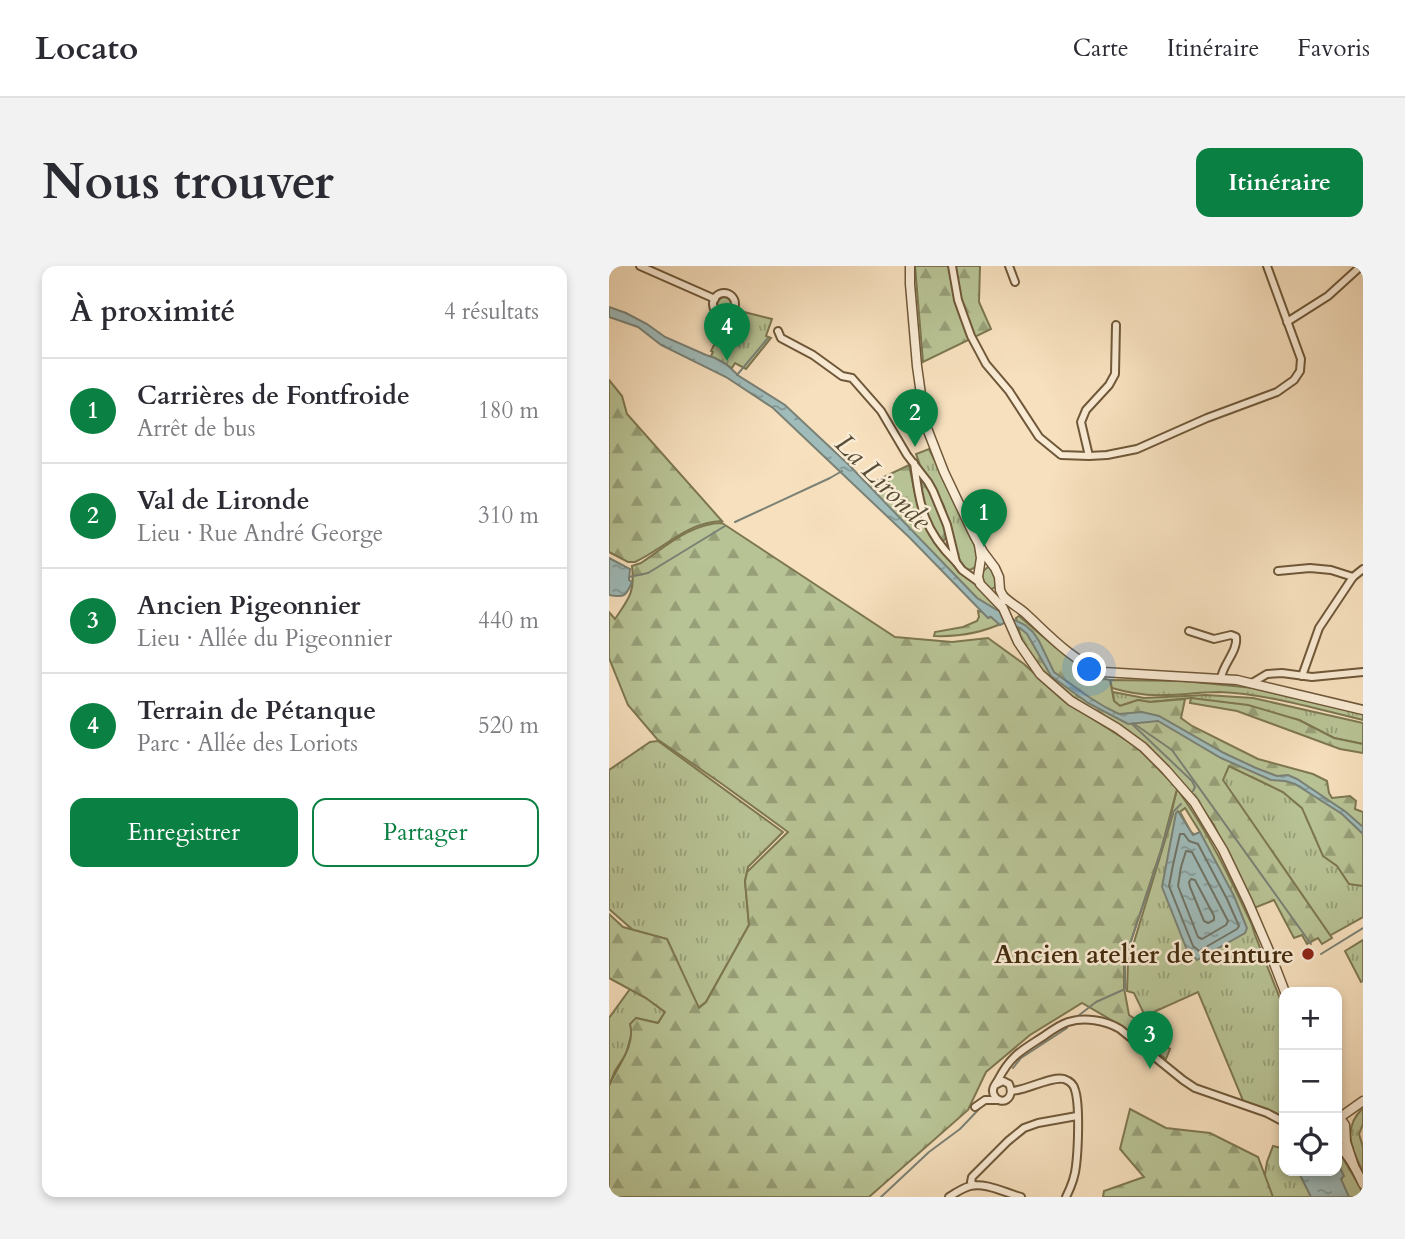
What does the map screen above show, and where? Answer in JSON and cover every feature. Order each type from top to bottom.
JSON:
[{"type":"street","points":[[640,266],[715,299]]},
{"type":"street","points":[[910,266],[917,366],[925,423],[944,472],[979,545],[994,565],[1000,598],[1009,613],[1021,648],[1048,682],[1071,701],[1143,747],[1167,770],[1193,802],[1223,850],[1283,987]]},
{"type":"street","points":[[952,266],[958,300],[971,336],[986,363],[1009,391],[1030,425],[1044,442],[1061,455],[1089,456],[1137,449],[1207,418],[1277,392],[1294,380],[1300,371],[1301,359],[1267,266]]},
{"type":"street","points":[[1009,266],[1015,282]]},
{"type":"street","points":[[1287,322],[1328,296],[1361,266]]},
{"type":"street","points":[[1089,456],[1081,422],[1086,410],[1109,385],[1115,374],[1116,325]]},
{"type":"street","points":[[778,331],[781,338],[813,355],[842,376],[852,378],[881,411],[907,455],[933,491],[947,525],[955,562]]},
{"type":"street","points":[[914,463],[916,489],[936,540],[955,562],[988,592],[1024,612],[1085,664],[1103,672],[1129,675],[1221,678],[1252,683],[1363,709]]},
{"type":"street","points":[[979,545],[980,584]]},
{"type":"street","points":[[968,574],[979,571],[986,565],[994,565]]},
{"type":"street","points":[[1278,571],[1310,568],[1331,570],[1353,577]]},
{"type":"street","points":[[1302,676],[1319,628],[1353,577],[1363,569]]},
{"type":"street","points":[[988,592],[996,590],[999,582]]},
{"type":"street","points":[[1009,613],[1024,612]]},
{"type":"street","points":[[1189,631],[1214,639],[1231,635],[1236,637],[1236,646],[1221,678]]},
{"type":"street","points":[[1252,683],[1267,674],[1302,676],[1363,672]]},
{"type":"street","points":[[1276,689],[1282,673]]},
{"type":"street","points":[[1010,1061],[1007,1074],[1011,1088],[1009,1098],[988,1100],[975,1107],[994,1086],[1010,1061],[1023,1049],[1066,1023],[1104,1021],[1120,1029],[1195,1088],[1279,1119]]},
{"type":"street","points":[[994,1086],[1003,1081],[1011,1088],[1023,1090],[1056,1079],[1067,1080],[1075,1089],[1076,1167],[1066,1197]]},
{"type":"street","points":[[994,1086],[994,1096],[1001,1100]]},
{"type":"street","points":[[1342,1116],[1363,1103]]},
{"type":"street","points":[[1342,1135],[1363,1103]]},
{"type":"street","points":[[974,1185],[971,1182],[972,1177],[1024,1128],[1077,1116]]},
{"type":"street","points":[[1342,1121],[1354,1166]]},
{"type":"street","points":[[1342,1148],[1363,1184]]},
{"type":"street","points":[[949,1197],[974,1185],[1021,1197]]},
{"type":"green space","points":[[915,266],[980,266],[979,302],[991,329],[923,362]]},
{"type":"green space","points":[[722,297],[728,297],[733,305],[731,311],[722,313],[717,308],[717,302]]},
{"type":"green space","points":[[744,312],[772,319],[766,336],[771,338],[746,369],[735,363],[732,368],[711,356],[711,351],[727,318],[733,321]]},
{"type":"green space","points":[[609,380],[622,396],[627,414],[722,521],[709,522],[687,531],[635,562],[628,562],[609,552]]},
{"type":"green space","points":[[929,449],[979,552],[978,561],[972,569],[965,568],[958,558],[944,506],[916,454]]},
{"type":"green space","points":[[909,465],[918,507],[930,536],[1004,610],[997,611],[977,598],[867,485]]},
{"type":"green space","points":[[922,481],[927,485],[937,505],[948,537],[943,541],[937,539],[923,506]]},
{"type":"green space","points":[[722,523],[895,637],[952,642],[988,638],[1024,664],[1063,700],[1137,747],[1176,787],[1161,850],[1124,962],[1124,988],[1129,1015],[1154,1031],[1153,1038],[1170,1049],[1166,1059],[1120,1025],[1082,1003],[1030,1035],[986,1072],[968,1110],[869,1197],[609,1197],[609,1086],[628,1048],[630,1024],[636,1018],[658,1023],[665,1012],[646,998],[609,978],[609,914],[623,927],[667,939],[699,1008],[706,1002],[749,925],[745,881],[747,872],[788,832],[657,739],[628,705],[609,658],[609,612],[615,619],[627,600],[633,583],[632,566],[641,563],[689,531]]},
{"type":"green space","points":[[988,567],[996,582],[995,587],[990,590],[982,575]]},
{"type":"green space","points":[[978,611],[1004,616],[1005,622],[970,633],[934,636],[935,632],[963,627],[977,621]]},
{"type":"green space","points":[[1019,616],[1055,647],[1091,670],[1096,677],[1110,680],[1114,701],[1120,706],[1138,700],[1150,702],[1185,699],[1181,718],[1192,726],[1258,759],[1313,774],[1327,781],[1332,798],[1350,796],[1356,801],[1355,809],[1363,812],[1363,886],[1349,884],[1337,866],[1323,856],[1302,808],[1283,792],[1229,766],[1223,780],[1332,938],[1322,944],[1318,938],[1307,944],[1302,935],[1294,938],[1274,900],[1254,908],[1214,825],[1188,789],[1156,755],[1117,723],[1078,702],[1041,669],[1022,642],[1016,618]]},
{"type":"green space","points":[[1110,680],[1185,681],[1253,688],[1363,714],[1363,720],[1237,693],[1138,694],[1112,688]]},
{"type":"green space","points":[[1113,692],[1144,698],[1206,695],[1253,698],[1363,723],[1363,744],[1334,738],[1299,720],[1191,698],[1150,702],[1138,700],[1120,706],[1114,701]]},
{"type":"green space","points":[[1191,698],[1248,705],[1299,720],[1334,738],[1363,744],[1363,753],[1340,749],[1237,711],[1190,703]]},
{"type":"green space","points":[[658,741],[783,832],[748,867],[745,881],[749,925],[706,1002],[698,1008],[667,939],[633,930],[609,909],[609,770],[650,742]]},
{"type":"green space","points":[[1229,766],[1283,792],[1302,808],[1363,875],[1363,917],[1322,940],[1221,791],[1219,768]]},
{"type":"green space","points":[[1177,789],[1209,838],[1235,889],[1279,996],[1279,1115],[1244,1103],[1198,992],[1145,1016],[1134,993],[1127,991],[1128,962],[1173,814]],"holes":[[[1185,808],[1200,832],[1195,835],[1180,812]]]},
{"type":"green space","points":[[1363,940],[1363,981],[1361,982],[1345,951]]},
{"type":"green space","points":[[630,989],[665,1012],[658,1023],[636,1018],[626,1054],[609,1086],[609,1018]]},
{"type":"green space","points":[[1363,1108],[1363,1124],[1359,1134],[1363,1147],[1363,1172],[1352,1146],[1351,1131],[1352,1123]]},
{"type":"green space","points":[[1130,1109],[1166,1128],[1210,1133],[1258,1157],[1273,1197],[1103,1197],[1104,1191],[1144,1177],[1120,1149]]},
{"type":"green space","points":[[1273,1146],[1279,1148],[1279,1176],[1342,1176],[1342,1156],[1363,1197],[1269,1197],[1264,1180]]},
{"type":"water","points":[[609,307],[647,324],[665,337],[726,364],[739,376],[785,405],[849,465],[977,598],[1033,632],[1054,672],[1089,697],[1119,714],[1142,712],[1159,716],[1256,768],[1277,776],[1288,775],[1297,779],[1346,812],[1363,827],[1363,834],[1342,814],[1295,784],[1271,780],[1221,758],[1158,721],[1128,724],[1088,703],[1051,676],[1027,634],[1006,622],[1000,625],[991,617],[988,618],[910,538],[773,408],[726,377],[661,345],[638,327],[609,317]]},
{"type":"water","points":[[609,558],[630,569],[629,580],[632,582],[622,596],[609,595]]},
{"type":"water","points":[[1178,811],[1193,835],[1200,832],[1234,896],[1247,928],[1245,933],[1197,960],[1187,950],[1162,887]]},
{"type":"water","points":[[1342,1172],[1344,1176],[1341,1179],[1349,1197],[1311,1197],[1300,1176],[1342,1176]]},
{"type":"waterway","points":[[737,375],[768,338]]},
{"type":"waterway","name":"La Lironde","points":[[735,522],[842,471]]},
{"type":"waterway","points":[[629,577],[648,573],[725,526]]},
{"type":"waterway","points":[[1133,723],[1172,750],[1311,944]]},
{"type":"waterway","points":[[1132,724],[1192,781],[1195,787],[1193,791]]},
{"type":"waterway","points":[[1078,1016],[1096,1002],[1125,989],[1125,964],[1129,947],[1171,817],[1181,804]]},
{"type":"waterway","points":[[1321,954],[1363,928]]},
{"type":"waterway","points":[[1013,1068],[1021,1058],[1067,1028]]},
{"type":"waterway","points":[[881,1197],[929,1152],[960,1129],[981,1107]]},
{"type":"place","name":"Terrain de Pétanque","points":[[727,361]]},
{"type":"place","name":"Val de Lironde","points":[[915,447]]},
{"type":"place","name":"Carrières de Fontfroide","points":[[984,547]]},
{"type":"place","name":"Ancien atelier de teinture","points":[[1308,954]]},
{"type":"place","name":"Ancien Pigeonnier","points":[[1150,1069]]}]
